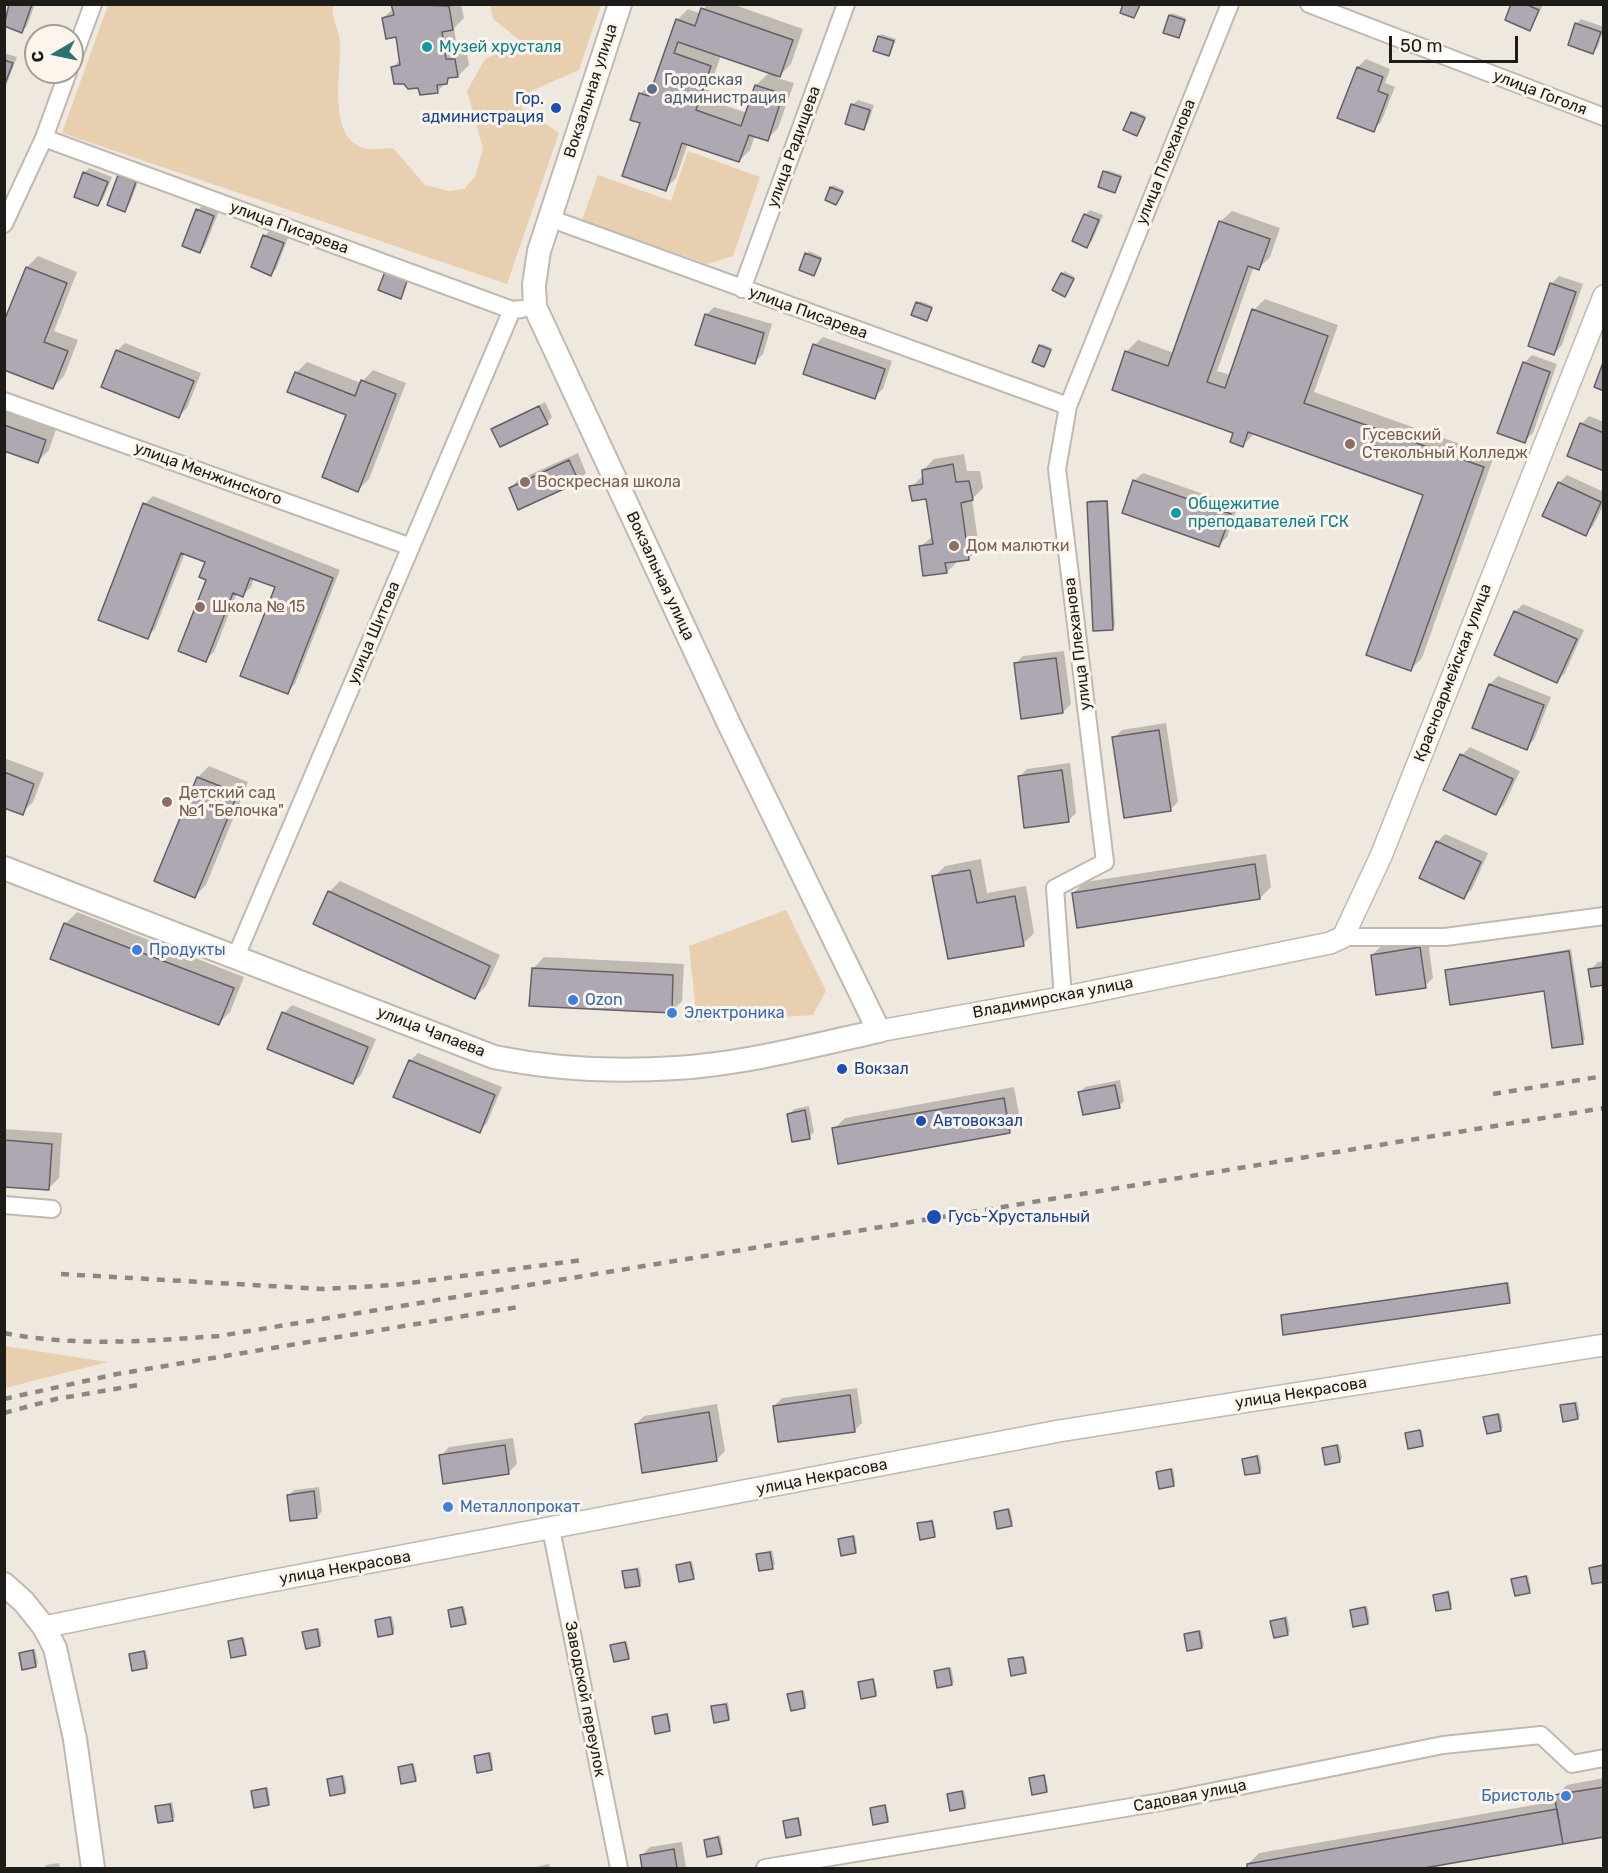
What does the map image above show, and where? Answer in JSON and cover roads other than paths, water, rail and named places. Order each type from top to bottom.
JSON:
[{"type":"main road","name":"Вокзальная улица","points":[[620,4],[539,251],[534,285],[535,307],[730,726],[879,1031]]},
{"type":"main road","name":"улица Чапаева","points":[[4,868],[494,1057],[540,1066],[676,1068],[738,1060],[879,1031]]},
{"type":"main road","points":[[4,1584],[24,1602],[44,1627],[55,1648],[75,1740],[93,1869]]},
{"type":"street","points":[[84,29],[93,4]]},
{"type":"street","name":"улица Радищева","points":[[742,289],[846,4]]},
{"type":"street","name":"улица Плеханова","points":[[1063,998],[1055,888],[1105,862],[1057,469],[1068,406],[1230,4]]},
{"type":"street","name":"улица Гоголя","points":[[1309,4],[1604,117]]},
{"type":"street","points":[[4,224],[44,138],[64,84]]},
{"type":"street","name":"улица Писарева","points":[[44,138],[512,310],[535,307]]},
{"type":"street","name":"улица Писарева","points":[[549,218],[1068,406]]},
{"type":"street","name":"Красноармейская улица","points":[[1343,937],[1381,856],[1604,296]]},
{"type":"street","name":"улица Шитова","points":[[236,956],[512,310]]},
{"type":"street","name":"улица Менжинского","points":[[4,401],[411,547]]},
{"type":"street","points":[[1343,937],[1445,937],[1604,916]]},
{"type":"street","name":"Владимирская улица","points":[[879,1031],[1063,998],[1330,943],[1343,937]]},
{"type":"street","points":[[4,1205],[52,1209]]},
{"type":"street","name":"улица Некрасова","points":[[44,1627],[239,1587],[1059,1431],[1604,1345]]},
{"type":"street","name":"Заводской переулок","points":[[550,1529],[619,1869]]},
{"type":"street","name":"Садовая улица","points":[[765,1869],[1161,1803],[1443,1745],[1540,1735],[1572,1764],[1604,1758]]},
{"type":"railway","points":[[1493,1094],[1604,1076]]},
{"type":"railway","points":[[4,1333],[84,1341],[138,1341],[219,1336],[1604,1108]]},
{"type":"railway","points":[[61,1274],[323,1289],[395,1285],[582,1260]]},
{"type":"railway","points":[[4,1399],[117,1374],[518,1307]]},
{"type":"railway","points":[[4,1413],[56,1399],[138,1385]]},
{"type":"place","name":"Музей хрусталя","points":[[427,47]]},
{"type":"place","name":"Городская администрация","points":[[652,89]]},
{"type":"place","name":"Гор. администрация","points":[[556,108]]},
{"type":"place","name":"Гусевский Стекольный Колледж","points":[[1350,444]]},
{"type":"place","name":"Воскресная школа","points":[[525,482]]},
{"type":"place","name":"Общежитие преподавателей ГСК","points":[[1176,513]]},
{"type":"place","name":"Дом малютки","points":[[954,546]]},
{"type":"place","name":"Школа № 15","points":[[200,607]]},
{"type":"place","name":"Детский сад №1 \"Белочка\"","points":[[167,802]]},
{"type":"place","name":"Продукты","points":[[137,950]]},
{"type":"place","name":"Ozon","points":[[573,1000]]},
{"type":"place","name":"Электроника","points":[[672,1013]]},
{"type":"place","name":"Вокзал","points":[[842,1069]]},
{"type":"place","name":"Автовокзал","points":[[921,1121]]},
{"type":"place","name":"Гусь-Хрустальный","points":[[934,1217]]},
{"type":"place","name":"Металлопрокат","points":[[448,1507]]},
{"type":"place","name":"Бристоль","points":[[1566,1796]]}]
